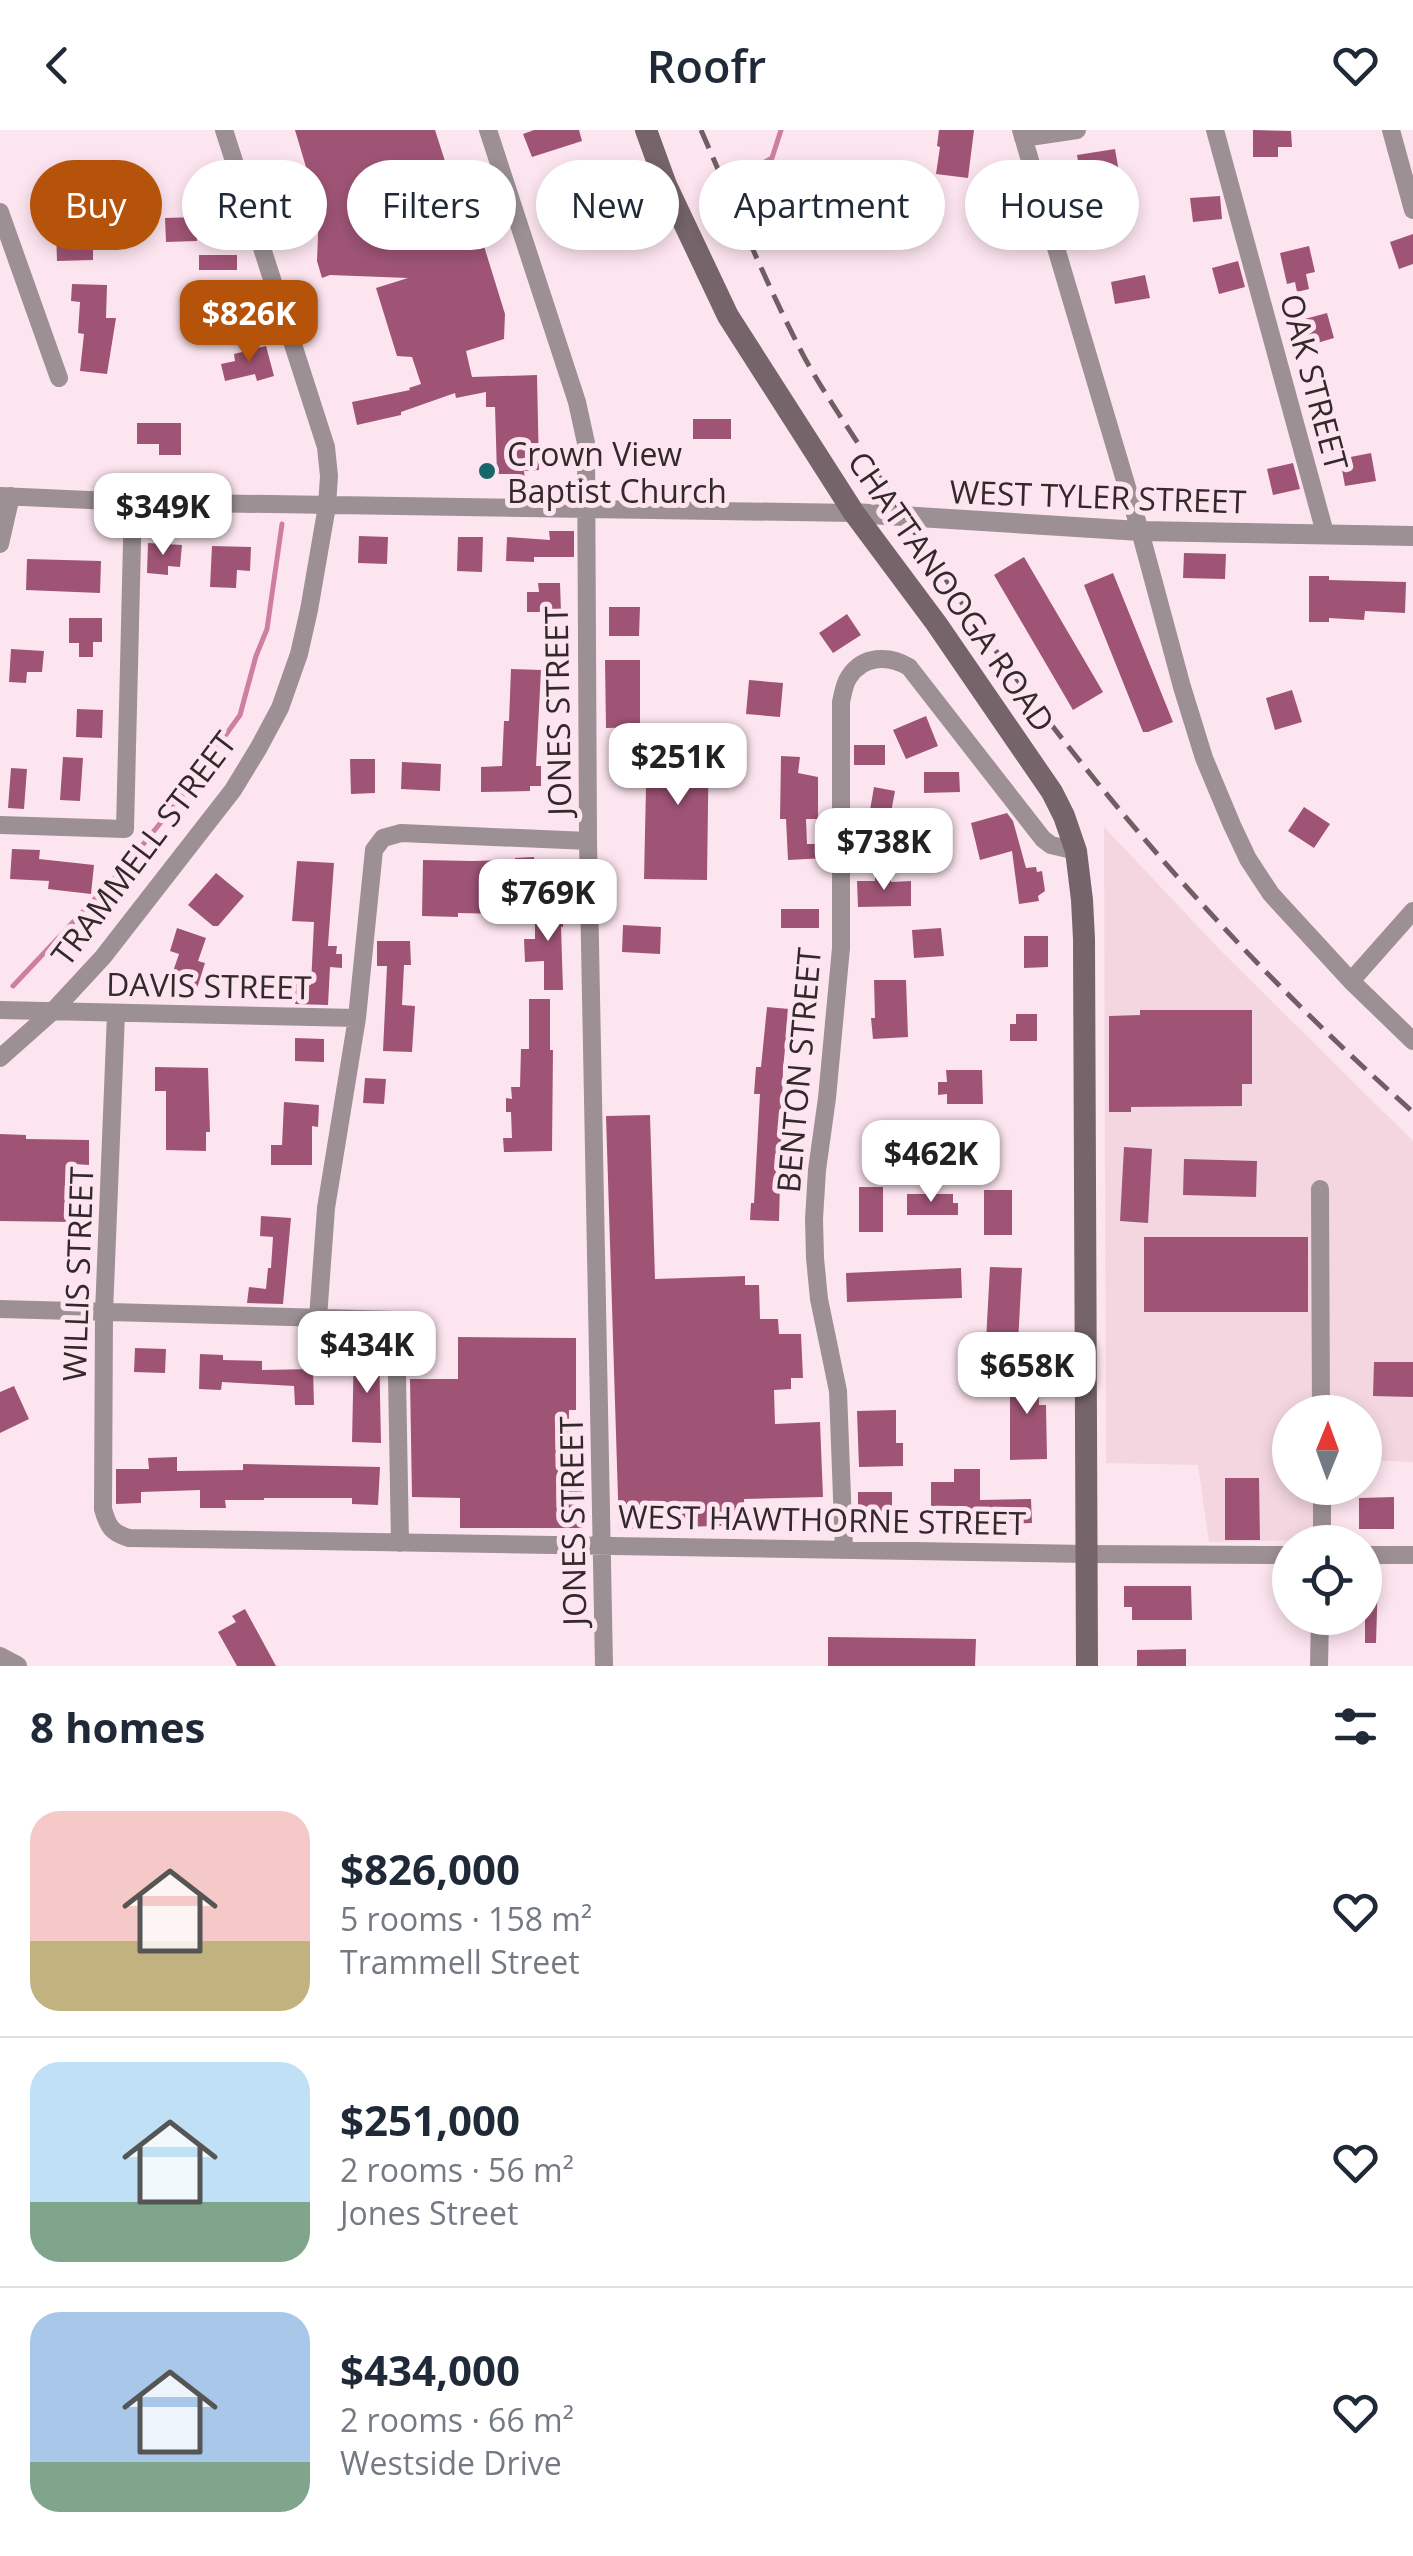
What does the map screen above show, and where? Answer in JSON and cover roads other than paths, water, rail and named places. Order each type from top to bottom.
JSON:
[{"type":"main road","name":"CHATTANOOGA ROAD","points":[[646,130],[666,185],[728,316],[854,514],[936,622],[1030,757],[1064,816],[1076,851],[1084,938],[1087,1666]]},
{"type":"street","name":"TRAMMELL STREET","points":[[0,1058],[53,1011],[102,957],[232,790],[280,708],[299,654],[327,506],[326,447],[224,130]]},
{"type":"street","name":"JONES STREET","points":[[488,130],[577,402],[586,443],[588,842],[604,1666]]},
{"type":"street","points":[[1077,130],[1022,134],[1204,758],[1248,859],[1272,894],[1351,981],[1413,1040]]},
{"type":"street","name":"OAK STREET","points":[[1215,130],[1325,533]]},
{"type":"street","points":[[1391,130],[1413,210]]},
{"type":"street","points":[[0,212],[59,378]]},
{"type":"street","name":"WEST TYLER STREET","points":[[5,496],[133,502],[854,514],[1140,532],[1413,536]]},
{"type":"street","points":[[0,544],[5,496]]},
{"type":"street","points":[[0,825],[125,828],[133,502]]},
{"type":"street","name":"BENTON STREET","points":[[844,1550],[838,1391],[819,1299],[814,1219],[838,982],[841,702],[851,674],[865,662],[876,659],[888,658],[909,668],[1043,839],[1076,851]]},
{"type":"street","points":[[318,1318],[326,1208],[357,1018],[374,850],[383,838],[401,834],[588,842]]},
{"type":"street","points":[[1351,981],[1413,911]]},
{"type":"street","name":"DAVIS STREET","points":[[0,1010],[357,1018]]},
{"type":"street","name":"WILLIS STREET","points":[[114,1534],[103,1510],[104,1313],[116,1014]]},
{"type":"street","points":[[1320,1188],[1322,1395]]},
{"type":"street","points":[[0,1310],[396,1320],[400,1543]]},
{"type":"street","name":"WEST HAWTHORNE STREET","points":[[114,1534],[129,1538],[400,1543],[1272,1555]]},
{"type":"street","points":[[1382,1555],[1413,1555]]},
{"type":"street","points":[[1319,1666],[1320,1635]]},
{"type":"street","points":[[0,1657],[16,1666]]},
{"type":"waterway","points":[[768,160],[781,130]]},
{"type":"waterway","points":[[13,986],[124,868],[240,715],[267,629],[282,524]]},
{"type":"railway","points":[[701,130],[806,360],[936,565],[996,650],[1058,734],[1192,893],[1263,969],[1413,1112]]},
{"type":"place","name":"Crown View Baptist Church","points":[[487,471]]}]
